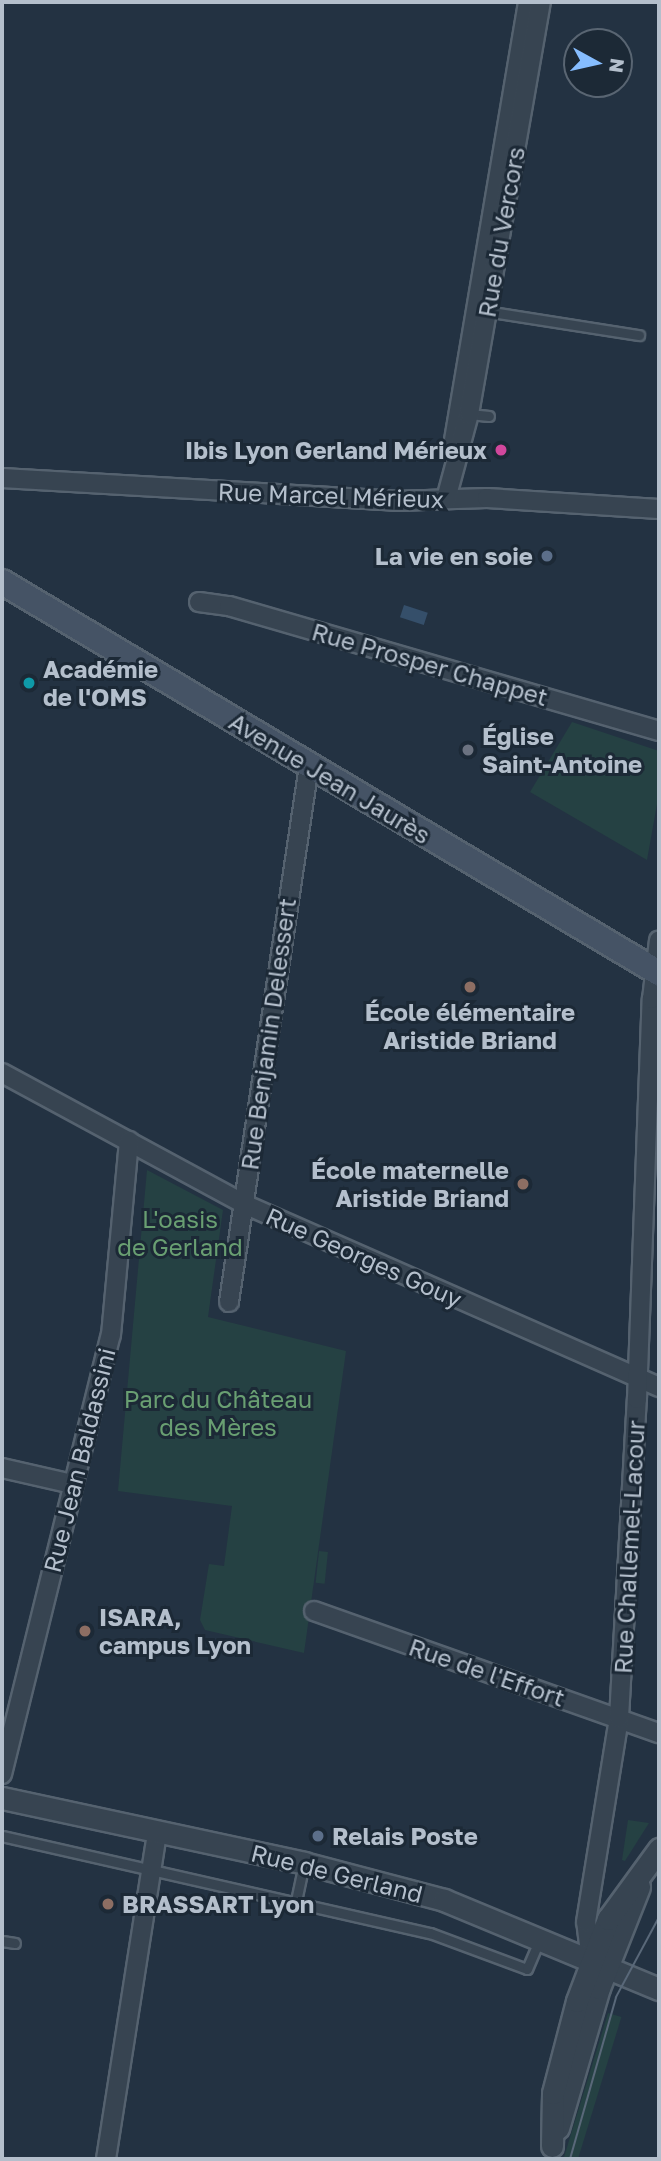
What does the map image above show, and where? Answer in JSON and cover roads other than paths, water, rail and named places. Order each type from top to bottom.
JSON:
[{"type":"main road","name":"Avenue Jean Jaurès","points":[[2,582],[657,972]]},
{"type":"street","name":"Rue du Vercors","points":[[446,499],[453,460],[468,414],[480,310],[528,2]]},
{"type":"street","name":"Rue du Vercors","points":[[453,460],[454,420],[480,310],[541,2]]},
{"type":"street","name":"Rue Marcel Mérieux","points":[[2,478],[395,501],[446,499],[659,509]]},
{"type":"street","name":"Rue Prosper Chappet","points":[[199,602],[229,606],[659,731]]},
{"type":"street","name":"Rue Benjamin Delessert","points":[[229,1302],[309,766]]},
{"type":"street","name":"Rue Challemel-Lacour","points":[[550,2153],[599,1964],[586,1922],[619,1718],[659,940]]},
{"type":"street","name":"Rue Georges Gouy","points":[[2,1073],[244,1204],[659,1387]]},
{"type":"street","name":"Rue Jean Baldassini","points":[[2,1774],[111,1335],[129,1141]]},
{"type":"street","points":[[2,1468],[72,1484]]},
{"type":"street","name":"Rue de l'Effort","points":[[314,1611],[659,1734]]},
{"type":"street","name":"Rue de Gerland","points":[[2,1798],[304,1863],[444,1900],[659,1989]]},
{"type":"street","points":[[106,2159],[157,1832]]},
{"type":"street","points":[[599,1964],[643,1875],[659,1850]]},
{"type":"lane","points":[[480,310],[639,335]]},
{"type":"lane","points":[[468,414],[489,416]]},
{"type":"lane","points":[[2,1836],[430,1933],[527,1969],[539,1941]]},
{"type":"lane","points":[[296,1901],[304,1863]]},
{"type":"lane","points":[[2,1941],[15,1944]]},
{"type":"water","points":[[404,605],[428,613],[424,625],[400,617]]},
{"type":"tram line","points":[[570,2159],[616,1997],[659,1917]]},
{"type":"place","name":"Ibis Lyon Gerland Mérieux","points":[[501,450]]},
{"type":"place","name":"La vie en soie","points":[[547,556]]},
{"type":"place","name":"Académie de l'OMS","points":[[29,683]]},
{"type":"place","name":"Église Saint-Antoine","points":[[468,750]]},
{"type":"place","name":"École élémentaire Aristide Briand","points":[[470,987]]},
{"type":"place","name":"École maternelle Aristide Briand","points":[[523,1184]]},
{"type":"place","name":"ISARA, campus Lyon","points":[[85,1631]]},
{"type":"place","name":"Relais Poste","points":[[318,1836]]},
{"type":"place","name":"BRASSART Lyon","points":[[108,1904]]},
{"type":"park label","name":"L'oasis de Gerland","points":[[180,1233]]},
{"type":"park label","name":"Parc du Château des Mères","points":[[218,1413]]}]
